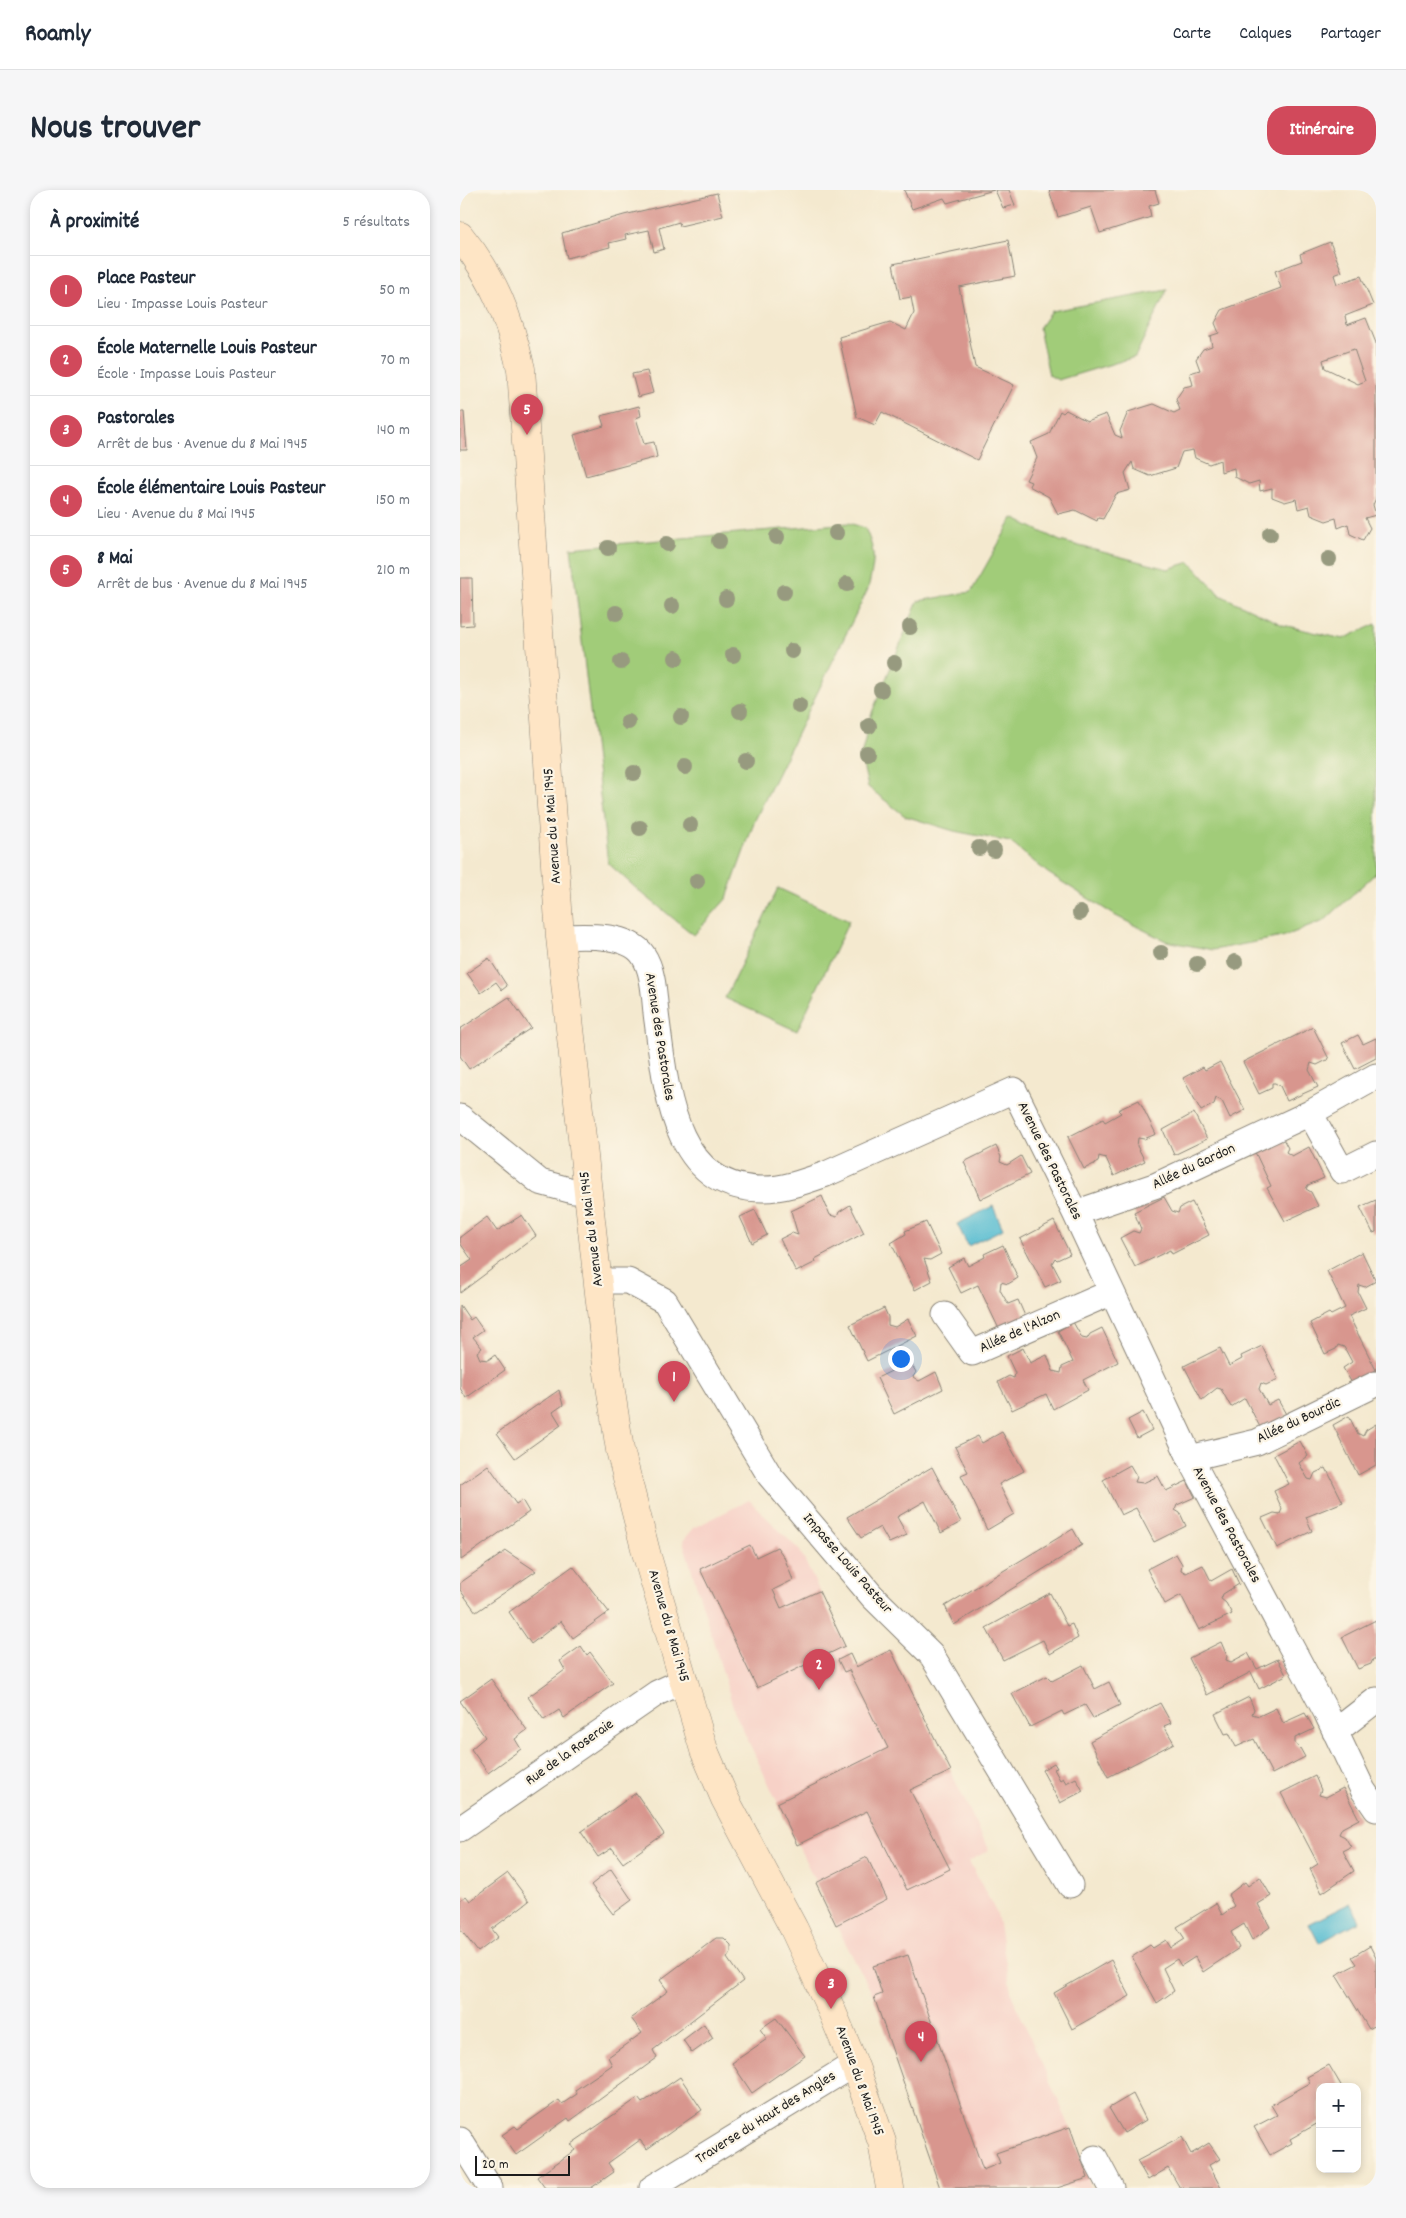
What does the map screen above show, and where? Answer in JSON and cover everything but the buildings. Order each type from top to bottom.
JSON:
[{"type":"street","name":"Avenue du 8 Mai 1945","points":[[460,236],[491,278],[513,335],[521,368],[560,937],[587,1191],[620,1450],[647,1556],[704,1750],[725,1799],[794,1929],[854,2064],[882,2142],[890,2188]]},
{"type":"street","name":"Avenue des Pastorales","points":[[560,937],[589,935],[621,940],[642,954],[650,973],[665,1083],[672,1113],[681,1137],[699,1163],[714,1175],[735,1185],[763,1189],[796,1184],[826,1174],[1014,1090],[1075,1213],[1190,1458],[1335,1732],[1363,1790],[1376,1809]]},
{"type":"street","name":"Allée du Gardon","points":[[1075,1213],[1157,1185],[1310,1113],[1376,1076]]},
{"type":"street","points":[[1310,1113],[1342,1171],[1376,1154]]},
{"type":"street","points":[[460,1117],[540,1182],[573,1191],[587,1191]]},
{"type":"street","name":"Impasse Louis Pasteur","points":[[598,1281],[628,1281],[665,1301],[770,1476],[872,1596],[931,1654],[1070,1885]]},
{"type":"street","name":"Allée de l'Alzon","points":[[945,1315],[972,1353],[1112,1292]]},
{"type":"street","name":"Allée du Bourdic","points":[[1190,1458],[1257,1442],[1376,1384]]},
{"type":"street","name":"Rue de la Roseraie","points":[[460,1829],[657,1693],[684,1681]]},
{"type":"street","points":[[1335,1732],[1376,1700]]},
{"type":"street","name":"Traverse du Haut des Angles","points":[[652,2188],[854,2064]]},
{"type":"street","points":[[460,2140],[490,2188]]},
{"type":"street","points":[[1095,2158],[1110,2188]]},
{"type":"shaded area","points":[[749,1500],[800,1551],[856,1667],[891,1650],[989,1850],[969,1861],[997,1914],[1012,1996],[1070,2127],[1091,2188],[940,2188],[874,1997],[836,1925],[735,1713],[683,1541],[694,1528]]},
{"type":"green space","points":[[1167,290],[1135,357],[1058,380],[1049,375],[1039,328],[1051,311]]},
{"type":"green space","points":[[1013,518],[1060,541],[1168,569],[1190,562],[1220,595],[1283,625],[1343,639],[1376,624],[1376,873],[1324,921],[1282,937],[1213,950],[1166,941],[1116,916],[1048,873],[1010,842],[954,831],[905,816],[868,787],[861,756],[871,715],[918,601],[971,592]]},
{"type":"green space","points":[[849,523],[865,528],[871,545],[873,565],[868,589],[755,820],[727,898],[694,935],[608,863],[571,548]]},
{"type":"green space","points":[[778,888],[849,921],[797,1031],[725,998]]},
{"type":"water","points":[[993,1206],[1003,1229],[968,1246],[957,1224]]},
{"type":"water","points":[[1350,1903],[1360,1921],[1319,1943],[1309,1924]]},
{"type":"place","name":"8 Mai","points":[[527,435]]},
{"type":"place","name":"Place Pasteur","points":[[674,1402]]},
{"type":"place","name":"École Maternelle Louis Pasteur","points":[[819,1690]]},
{"type":"place","name":"Pastorales","points":[[831,2009]]},
{"type":"place","name":"École élémentaire Louis Pasteur","points":[[921,2062]]}]
